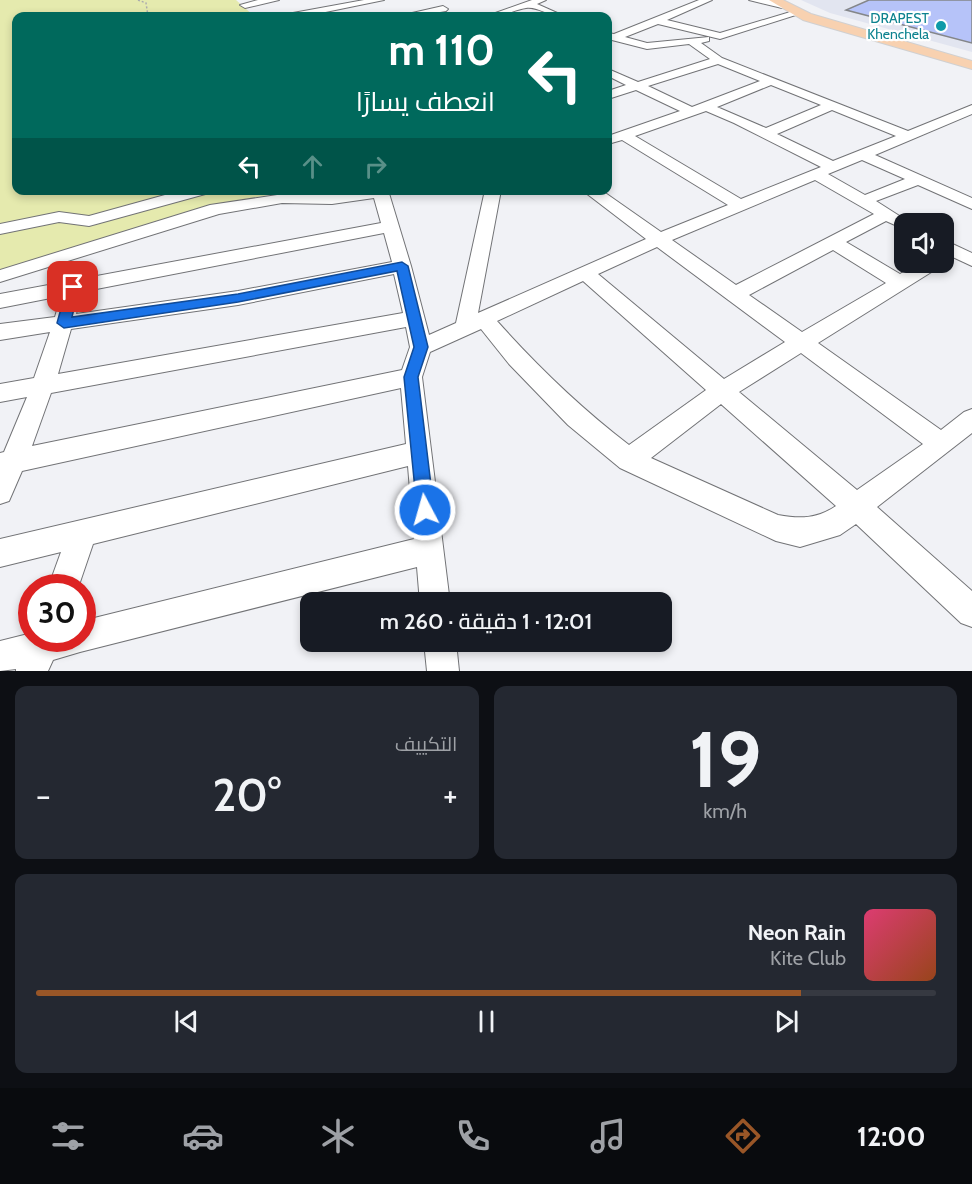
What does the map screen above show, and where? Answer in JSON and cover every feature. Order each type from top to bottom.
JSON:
[{"type":"main road","points":[[779,3],[797,13],[972,63]]},
{"type":"street","points":[[243,3],[274,0]]},
{"type":"street","points":[[332,12],[379,0]]},
{"type":"street","points":[[424,12],[445,8],[426,0]]},
{"type":"street","points":[[504,12],[540,0]]},
{"type":"street","points":[[612,36],[707,0]]},
{"type":"street","points":[[754,0],[779,3]]},
{"type":"street","points":[[363,3],[373,10]]},
{"type":"street","points":[[528,4],[549,12]]},
{"type":"street","points":[[612,38],[646,46],[692,41],[720,36],[797,13]]},
{"type":"street","points":[[655,20],[720,36]]},
{"type":"street","points":[[622,26],[633,29]]},
{"type":"street","points":[[692,41],[718,60],[907,135]]},
{"type":"street","points":[[612,94],[718,60]]},
{"type":"street","points":[[612,74],[691,112]]},
{"type":"street","points":[[612,139],[707,107],[771,81]]},
{"type":"street","points":[[767,133],[832,105]]},
{"type":"street","points":[[707,107],[767,133],[823,170],[863,201],[894,218]]},
{"type":"street","points":[[421,347],[658,241],[972,109]]},
{"type":"street","points":[[624,135],[741,206]]},
{"type":"street","points":[[861,154],[972,204]]},
{"type":"street","points":[[863,201],[917,180]]},
{"type":"street","points":[[0,229],[59,217],[89,220],[184,195]]},
{"type":"street","points":[[0,276],[216,209],[299,195]]},
{"type":"street","points":[[310,195],[332,199],[356,195]]},
{"type":"street","points":[[381,195],[402,266],[421,347],[411,377],[434,592]]},
{"type":"street","points":[[474,323],[491,195]]},
{"type":"street","points":[[597,195],[942,444]]},
{"type":"street","points":[[733,295],[886,213]]},
{"type":"street","points":[[0,301],[390,227]]},
{"type":"street","points":[[833,242],[900,283]]},
{"type":"street","points":[[954,254],[972,260]]},
{"type":"street","points":[[0,332],[238,298],[402,266]]},
{"type":"street","points":[[585,273],[856,506],[972,612]]},
{"type":"street","points":[[629,460],[722,391],[916,273]]},
{"type":"street","points":[[0,492],[7,462],[43,385],[64,323],[73,287]]},
{"type":"street","points":[[0,393],[415,318]]},
{"type":"street","points":[[474,323],[517,358],[576,418],[629,460],[755,519],[784,530],[800,532],[830,526],[942,444],[972,419]]},
{"type":"street","points":[[7,462],[411,377]]},
{"type":"street","points":[[0,553],[419,452]]},
{"type":"street","points":[[68,574],[82,534]]},
{"type":"street","points":[[96,633],[430,549]]},
{"type":"street","points":[[0,657],[40,652]]},
{"type":"street","points":[[441,652],[442,671]]},
{"type":"path","points":[[138,0],[146,3],[147,12]]},
{"type":"shaded area","name":"DRAPEST Khenchela","points":[[801,0],[972,0],[972,52],[830,13]]},
{"type":"green space","points":[[0,0],[236,0],[250,12],[12,12],[12,195],[270,195],[221,203],[0,272]]},
{"type":"building","name":"DRAPEST Khenchela","points":[[869,0],[972,0],[972,43],[846,10]]},
{"type":"place","name":"DRAPEST Khenchela","points":[[941,26]]},
{"type":"route","points":[[73,287],[64,323],[238,298],[402,266],[421,347],[411,377],[425,510]]}]
